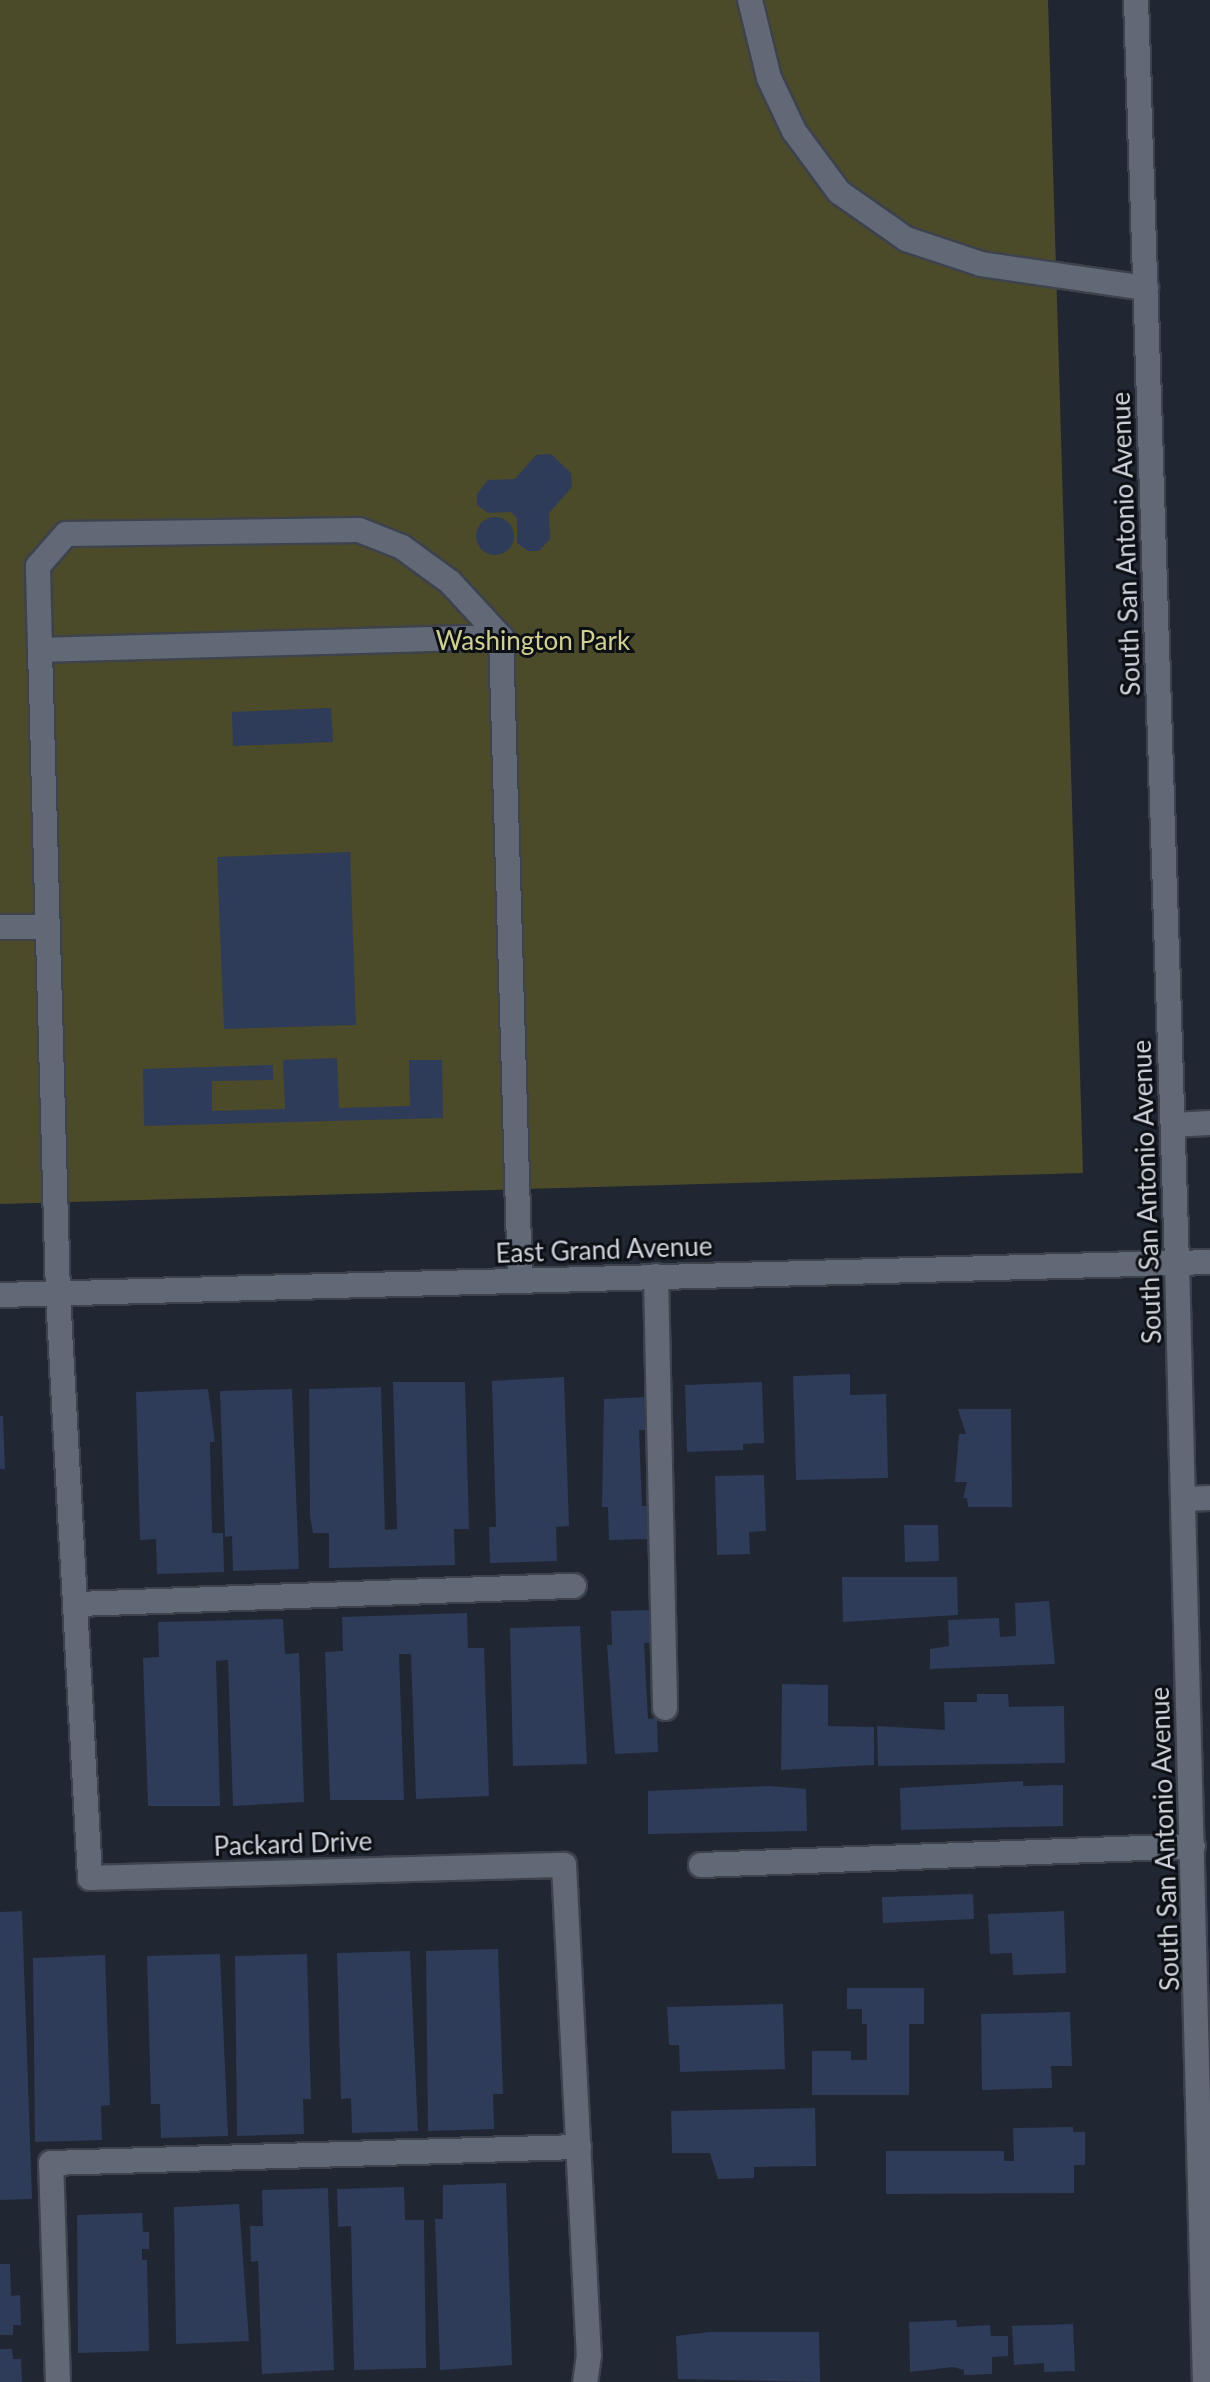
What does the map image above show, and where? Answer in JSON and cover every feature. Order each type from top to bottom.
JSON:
[{"type":"street","points":[[750,0],[769,78],[794,131],[839,192],[906,239],[981,264],[1146,288]]},
{"type":"street","name":"South San Antonio Avenue","points":[[1136,0],[1193,1846],[1202,1883],[1205,2382]]},
{"type":"street","name":"Packard Drive","points":[[501,637],[450,582],[402,547],[359,530],[66,534],[38,566],[58,1294],[78,1604],[90,1878],[564,1865],[589,2355],[585,2382]]},
{"type":"street","points":[[40,650],[501,637],[520,1280]]},
{"type":"street","points":[[0,927],[47,927]]},
{"type":"street","points":[[1173,1125],[1210,1123]]},
{"type":"street","name":"East Grand Avenue","points":[[0,1295],[1210,1262]]},
{"type":"street","points":[[656,1276],[665,1708]]},
{"type":"street","points":[[1184,1499],[1210,1498]]},
{"type":"street","points":[[78,1604],[574,1586]]},
{"type":"street","points":[[701,1865],[1193,1846]]},
{"type":"street","points":[[58,2382],[51,2163],[579,2147]]},
{"type":"green space","name":"Washington Park","points":[[0,0],[1048,0],[1083,1173],[0,1204]]},
{"type":"building","points":[[551,454],[571,473],[572,487],[549,513],[550,539],[539,551],[528,551],[517,543],[517,518],[511,512],[488,513],[477,505],[477,494],[488,480],[515,479],[536,455]]},
{"type":"building","points":[[495,517],[508,523],[514,536],[508,549],[495,555],[482,549],[476,536],[482,523]]},
{"type":"building","points":[[331,708],[333,742],[233,746],[232,712]]},
{"type":"building","points":[[350,852],[356,1025],[224,1029],[217,857]]},
{"type":"building","points":[[337,1058],[339,1108],[410,1106],[409,1060],[442,1060],[443,1118],[144,1126],[143,1069],[273,1065],[273,1080],[212,1081],[212,1111],[285,1109],[283,1060]]},
{"type":"building","points":[[850,1374],[850,1395],[886,1394],[888,1478],[796,1480],[793,1376]]},
{"type":"building","points":[[564,1377],[569,1526],[556,1527],[557,1561],[490,1563],[489,1527],[496,1527],[492,1381]]},
{"type":"building","points":[[393,1382],[465,1382],[469,1529],[454,1529],[455,1565],[329,1568],[329,1533],[313,1533],[310,1516],[309,1389],[381,1387],[385,1530],[397,1529]]},
{"type":"building","points":[[762,1382],[764,1443],[743,1444],[743,1450],[687,1452],[685,1385]]},
{"type":"building","points":[[208,1389],[215,1442],[210,1442],[212,1533],[223,1533],[224,1572],[157,1574],[156,1539],[140,1540],[136,1392]]},
{"type":"building","points":[[292,1389],[299,1569],[233,1571],[232,1536],[225,1537],[220,1391]]},
{"type":"building","points":[[647,1397],[648,1430],[639,1430],[642,1506],[650,1506],[651,1539],[609,1540],[608,1507],[602,1507],[604,1399]]},
{"type":"building","points":[[958,1409],[1011,1409],[1012,1507],[968,1507],[967,1498],[963,1498],[967,1482],[955,1482],[959,1434],[966,1434]]},
{"type":"building","points":[[0,1416],[3,1416],[5,1469],[0,1469]]},
{"type":"building","points":[[764,1475],[766,1531],[749,1532],[750,1554],[717,1555],[715,1476]]},
{"type":"building","points":[[904,1525],[938,1525],[939,1561],[905,1562]]},
{"type":"building","points":[[842,1577],[957,1577],[958,1615],[843,1622]]},
{"type":"building","points":[[1049,1601],[1055,1664],[930,1669],[930,1649],[949,1646],[948,1620],[999,1618],[1000,1637],[1016,1636],[1015,1603]]},
{"type":"building","points":[[654,1610],[655,1642],[644,1643],[648,1719],[657,1718],[658,1752],[615,1754],[607,1645],[612,1645],[611,1611]]},
{"type":"building","points":[[467,1613],[468,1648],[484,1648],[489,1796],[416,1799],[411,1654],[399,1654],[404,1800],[330,1800],[325,1652],[343,1651],[342,1617]]},
{"type":"building","points":[[283,1619],[285,1654],[299,1653],[304,1802],[233,1806],[228,1660],[216,1661],[220,1806],[148,1806],[143,1658],[159,1657],[158,1622]]},
{"type":"building","points":[[580,1626],[587,1764],[513,1766],[510,1628]]},
{"type":"building","points":[[782,1684],[828,1685],[828,1726],[874,1727],[874,1765],[781,1770]]},
{"type":"building","points":[[977,1694],[1008,1694],[1009,1707],[1064,1706],[1065,1763],[878,1766],[877,1726],[945,1730],[944,1702],[977,1702]]},
{"type":"building","points":[[1023,1781],[1023,1786],[1063,1785],[1063,1826],[901,1830],[900,1788]]},
{"type":"building","points":[[770,1786],[806,1789],[807,1831],[648,1834],[648,1791]]},
{"type":"building","points":[[973,1894],[974,1919],[883,1923],[882,1897]]},
{"type":"building","points":[[22,1911],[32,2199],[0,2200],[0,1912]]},
{"type":"building","points":[[1064,1911],[1066,1973],[1013,1975],[1012,1953],[990,1954],[988,1914]]},
{"type":"building","points":[[498,1949],[503,2094],[493,2094],[494,2129],[428,2131],[426,1951]]},
{"type":"building","points":[[410,1951],[418,2131],[352,2133],[351,2098],[341,2099],[337,1953]]},
{"type":"building","points":[[220,1954],[228,2136],[161,2138],[160,2104],[151,2104],[147,1956]]},
{"type":"building","points":[[307,1954],[311,2099],[303,2099],[304,2134],[237,2136],[235,1956]]},
{"type":"building","points":[[105,1955],[110,2105],[101,2106],[102,2140],[35,2142],[33,1958]]},
{"type":"building","points":[[847,1988],[924,1988],[924,2024],[909,2024],[909,2095],[812,2095],[812,2051],[851,2051],[851,2060],[867,2060],[867,2024],[862,2024],[862,2009],[847,2009]]},
{"type":"building","points":[[783,2004],[785,2069],[680,2072],[679,2045],[669,2045],[667,2007]]},
{"type":"building","points":[[1070,2012],[1072,2066],[1051,2066],[1052,2088],[982,2090],[981,2014]]},
{"type":"building","points":[[815,2108],[816,2166],[754,2167],[754,2178],[718,2179],[710,2153],[672,2153],[671,2111]]},
{"type":"building","points":[[1073,2127],[1073,2132],[1085,2132],[1085,2165],[1074,2165],[1074,2193],[886,2194],[886,2151],[1004,2151],[1004,2161],[1014,2161],[1013,2128]]},
{"type":"building","points":[[506,2183],[512,2365],[440,2370],[435,2219],[443,2219],[443,2185]]},
{"type":"building","points":[[404,2187],[405,2220],[424,2220],[426,2368],[354,2370],[351,2226],[338,2227],[337,2189]]},
{"type":"building","points":[[328,2188],[334,2370],[262,2374],[258,2261],[251,2262],[250,2226],[263,2226],[262,2190]]},
{"type":"building","points":[[239,2204],[249,2341],[176,2344],[174,2207]]},
{"type":"building","points":[[142,2213],[143,2232],[149,2232],[149,2249],[142,2249],[142,2260],[147,2260],[149,2351],[78,2353],[77,2215]]},
{"type":"building","points":[[0,2264],[10,2264],[11,2296],[20,2295],[21,2325],[13,2325],[13,2335],[0,2335]]},
{"type":"building","points":[[956,2320],[957,2327],[990,2325],[991,2336],[1008,2336],[1008,2356],[992,2357],[992,2374],[964,2375],[964,2370],[953,2367],[910,2372],[909,2322]]},
{"type":"building","points":[[1073,2324],[1075,2371],[1044,2372],[1044,2363],[1014,2365],[1012,2326]]},
{"type":"building","points":[[710,2332],[819,2332],[820,2382],[678,2379],[676,2336]]},
{"type":"building","points":[[0,2349],[12,2349],[13,2359],[21,2359],[22,2382],[0,2382]]}]
